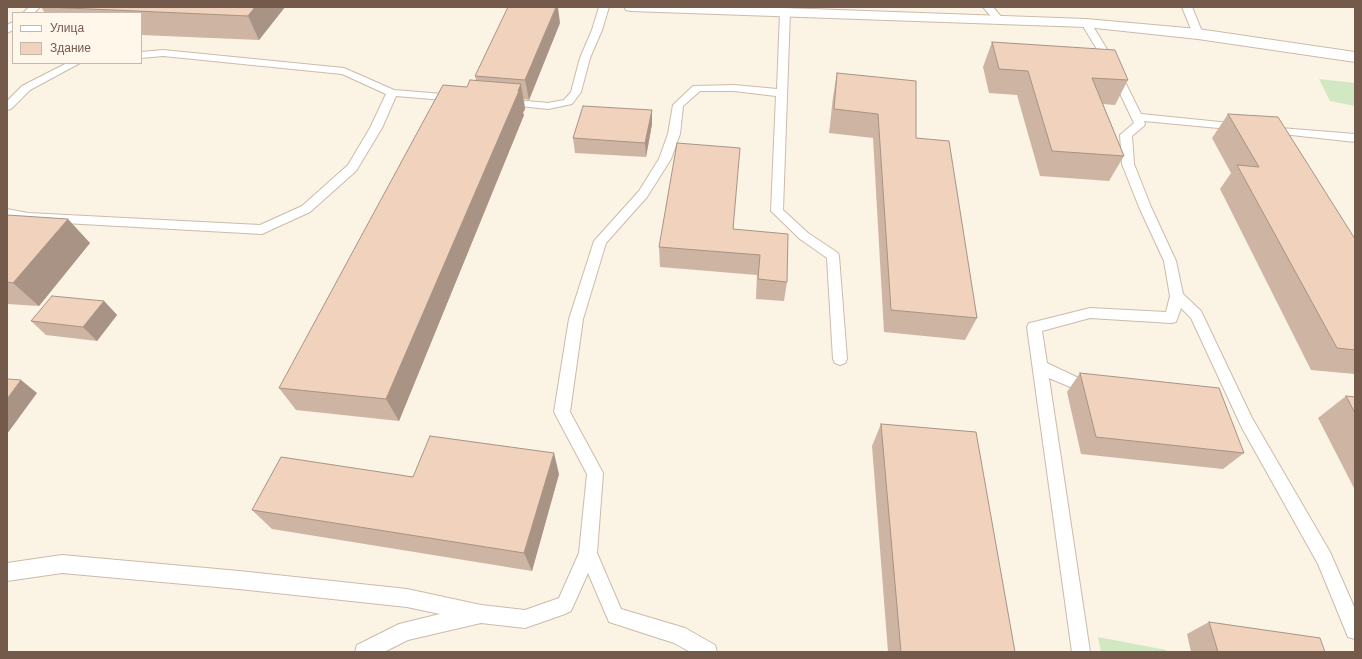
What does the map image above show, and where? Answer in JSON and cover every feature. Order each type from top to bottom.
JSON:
[{"type":"street","points":[[631,7],[784,12],[802,10],[1086,23],[1198,34],[1355,57]]},
{"type":"lane","points":[[494,101],[548,106],[568,102],[576,92],[585,58],[597,30],[604,7]]},
{"type":"lane","points":[[988,7],[998,19]]},
{"type":"lane","points":[[1187,7],[1198,34]]},
{"type":"lane","points":[[784,12],[777,211],[804,236],[833,256],[840,359]]},
{"type":"lane","points":[[1081,652],[1034,327],[1090,313],[1171,318],[1177,296],[1170,261],[1145,207],[1128,164],[1126,135],[1140,124],[1111,64],[1086,23]]},
{"type":"lane","points":[[142,55],[163,54],[344,71],[392,93],[463,99]]},
{"type":"lane","points":[[7,107],[26,88],[73,64]]},
{"type":"lane","points":[[7,572],[62,564],[408,598],[482,614],[525,619],[565,605],[588,553],[595,473],[562,412],[576,320],[600,241],[643,194],[665,159],[674,134],[678,105],[697,88],[734,88],[780,93]]},
{"type":"lane","points":[[7,213],[28,216],[262,230],[306,209],[352,168],[376,128],[392,93]]},
{"type":"lane","points":[[1136,117],[1355,138]]},
{"type":"lane","points":[[1177,296],[1196,315],[1247,423],[1324,558],[1355,630]]},
{"type":"lane","points":[[1040,367],[1082,386]]},
{"type":"lane","points":[[588,553],[615,616],[678,635],[708,652]]},
{"type":"lane","points":[[364,652],[406,631],[482,614]]},
{"type":"green space","points":[[1319,79],[1355,83],[1355,106],[1330,101]]},
{"type":"green space","points":[[1098,637],[1166,650],[1167,652],[1101,652]]},
{"type":"building","points":[[45,7],[255,7],[248,16]]},
{"type":"building","points":[[508,7],[556,7],[525,80],[475,76]]},
{"type":"building","points":[[992,42],[1115,50],[1128,80],[1092,78],[1124,156],[1052,151],[1028,71],[999,69]]},
{"type":"building","points":[[837,73],[916,81],[916,138],[949,141],[977,318],[891,310],[878,114],[834,109]]},
{"type":"building","points":[[470,80],[521,84],[386,399],[279,388],[443,85],[467,87]]},
{"type":"building","points":[[583,106],[652,110],[645,143],[573,138]]},
{"type":"building","points":[[1228,114],[1278,117],[1355,239],[1355,350],[1337,348],[1237,165],[1259,167]]},
{"type":"building","points":[[677,143],[740,148],[733,229],[788,234],[787,282],[758,279],[760,255],[659,247]]},
{"type":"building","points":[[7,215],[68,219],[13,283],[7,282]]},
{"type":"building","points":[[52,296],[104,301],[83,327],[31,321]]},
{"type":"building","points":[[1080,373],[1219,388],[1244,453],[1096,437]]},
{"type":"building","points":[[7,379],[21,380],[7,399]]},
{"type":"building","points":[[1346,396],[1355,397],[1355,413]]},
{"type":"building","points":[[881,424],[976,432],[1015,652],[901,652]]},
{"type":"building","points":[[430,436],[554,453],[524,553],[252,510],[281,457],[413,477]]},
{"type":"building","points":[[1209,622],[1320,638],[1325,652],[1218,652]]}]
